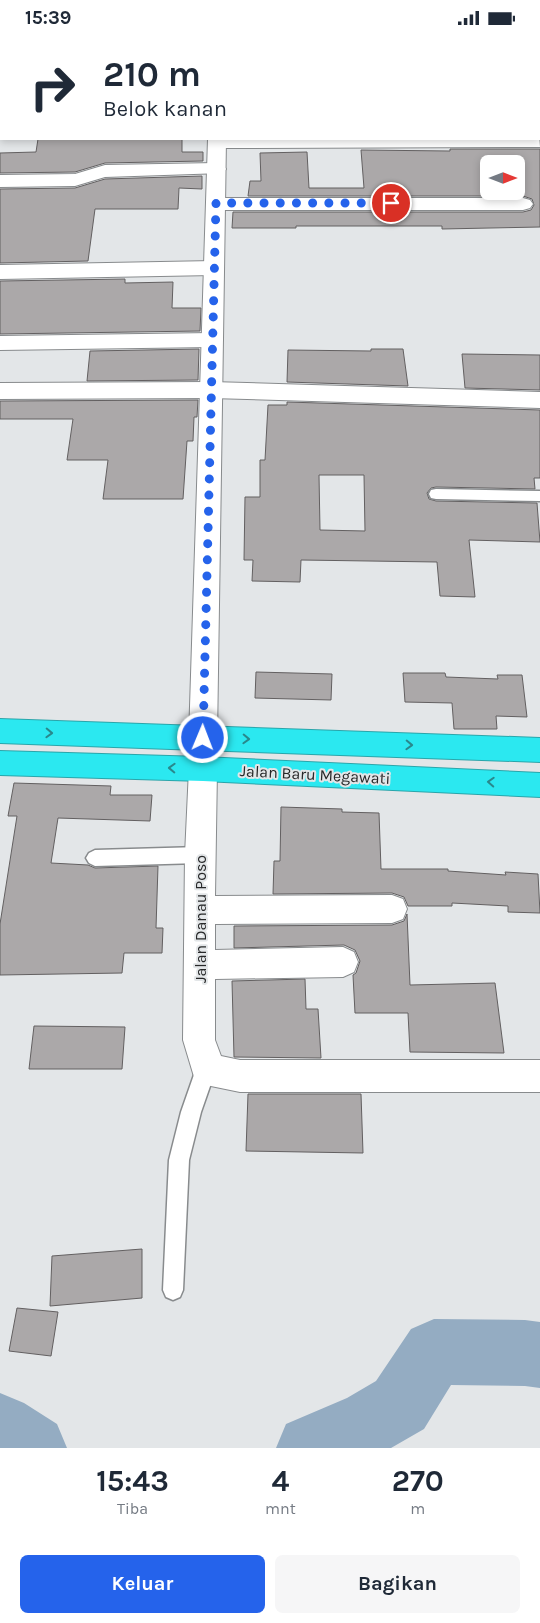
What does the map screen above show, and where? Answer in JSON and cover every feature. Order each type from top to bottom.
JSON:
[{"type":"highway","name":"Jalan Baru Megawati","points":[[0,731],[540,750]]},
{"type":"highway","name":"Jalan Baru Megawati","points":[[0,763],[203,769],[540,785]]},
{"type":"street","points":[[203,738],[217,140],[540,141]]},
{"type":"street","points":[[0,181],[80,180],[105,171],[216,169]]},
{"type":"street","points":[[216,203],[523,204]]},
{"type":"street","points":[[0,272],[214,268]]},
{"type":"street","points":[[0,343],[212,340]]},
{"type":"street","points":[[0,391],[211,390],[540,400]]},
{"type":"street","name":"Jalan Danau Poso","points":[[203,769],[198,1040],[204,1056],[206,1069]]},
{"type":"street","points":[[200,910],[392,909]]},
{"type":"street","points":[[200,965],[343,962]]},
{"type":"street","points":[[206,1069],[240,1076],[540,1076]]},
{"type":"lane","points":[[436,494],[540,496]]},
{"type":"lane","points":[[95,858],[200,855]]},
{"type":"lane","points":[[173,1290],[179,1160],[191,1112],[206,1069]]},
{"type":"building","points":[[38,140],[182,140],[182,152],[203,152],[203,161],[105,163],[75,172],[0,173],[0,153],[36,152]]},
{"type":"building","points":[[540,149],[540,227],[442,229],[442,226],[296,226],[296,228],[232,228],[233,212],[523,212],[531,210],[534,205],[532,199],[525,197],[525,155],[480,155],[480,196],[248,196],[250,181],[261,181],[260,153],[307,152],[309,188],[364,188],[361,150]]},
{"type":"building","points":[[202,176],[202,189],[179,188],[178,209],[95,209],[88,261],[0,263],[0,189],[75,188],[105,179]]},
{"type":"building","points":[[125,279],[125,283],[173,282],[172,308],[201,308],[200,331],[0,334],[0,281]]},
{"type":"building","points":[[199,349],[198,380],[87,381],[90,351]]},
{"type":"building","points":[[371,349],[403,349],[408,386],[287,382],[288,350],[371,351]]},
{"type":"building","points":[[462,354],[540,355],[540,390],[465,388]]},
{"type":"building","points":[[198,400],[197,417],[194,417],[193,441],[187,441],[183,499],[103,499],[108,460],[67,460],[73,419],[0,419],[0,401]]},
{"type":"building","points":[[287,402],[540,410],[540,478],[534,478],[535,489],[436,487],[431,488],[427,493],[429,499],[436,501],[537,503],[540,542],[469,540],[475,597],[440,596],[437,562],[301,560],[300,582],[252,581],[253,560],[244,560],[245,497],[260,497],[260,460],[265,460],[268,405],[287,405]],"holes":[[[319,475],[364,475],[365,531],[320,530]]]},
{"type":"building","points":[[256,672],[332,674],[331,700],[255,698]]},
{"type":"building","points":[[403,673],[445,673],[446,677],[498,679],[497,675],[522,675],[527,717],[496,716],[497,729],[454,729],[452,703],[405,702]]},
{"type":"building","points":[[14,783],[111,786],[110,795],[152,795],[150,821],[58,818],[51,863],[88,865],[95,868],[158,866],[156,928],[163,928],[162,953],[124,953],[122,973],[0,975],[0,924],[17,816],[8,816]]},
{"type":"building","points":[[281,807],[342,809],[342,812],[379,813],[381,869],[448,869],[448,871],[506,875],[505,872],[538,874],[540,913],[508,912],[508,906],[452,903],[452,906],[408,906],[404,897],[392,893],[273,894],[274,861],[280,861]]},
{"type":"building","points":[[407,914],[410,985],[495,983],[504,1053],[410,1052],[408,1013],[355,1013],[353,975],[356,973],[360,961],[355,950],[344,945],[234,948],[234,926],[392,925],[404,921]]},
{"type":"building","points":[[305,979],[306,1009],[318,1009],[321,1058],[234,1057],[232,981]]},
{"type":"building","points":[[34,1026],[125,1027],[122,1069],[29,1069]]},
{"type":"building","points":[[248,1094],[361,1094],[363,1153],[246,1151]]},
{"type":"building","points":[[142,1249],[142,1298],[50,1306],[52,1256]]},
{"type":"building","points":[[17,1308],[58,1312],[51,1356],[9,1351]]},
{"type":"waterway","points":[[310,1448],[371,1422],[400,1405],[434,1352],[525,1353],[540,1355]]},
{"type":"waterway","points":[[0,1427],[33,1448]]},
{"type":"route","points":[[203,738],[216,203],[391,203]]}]
